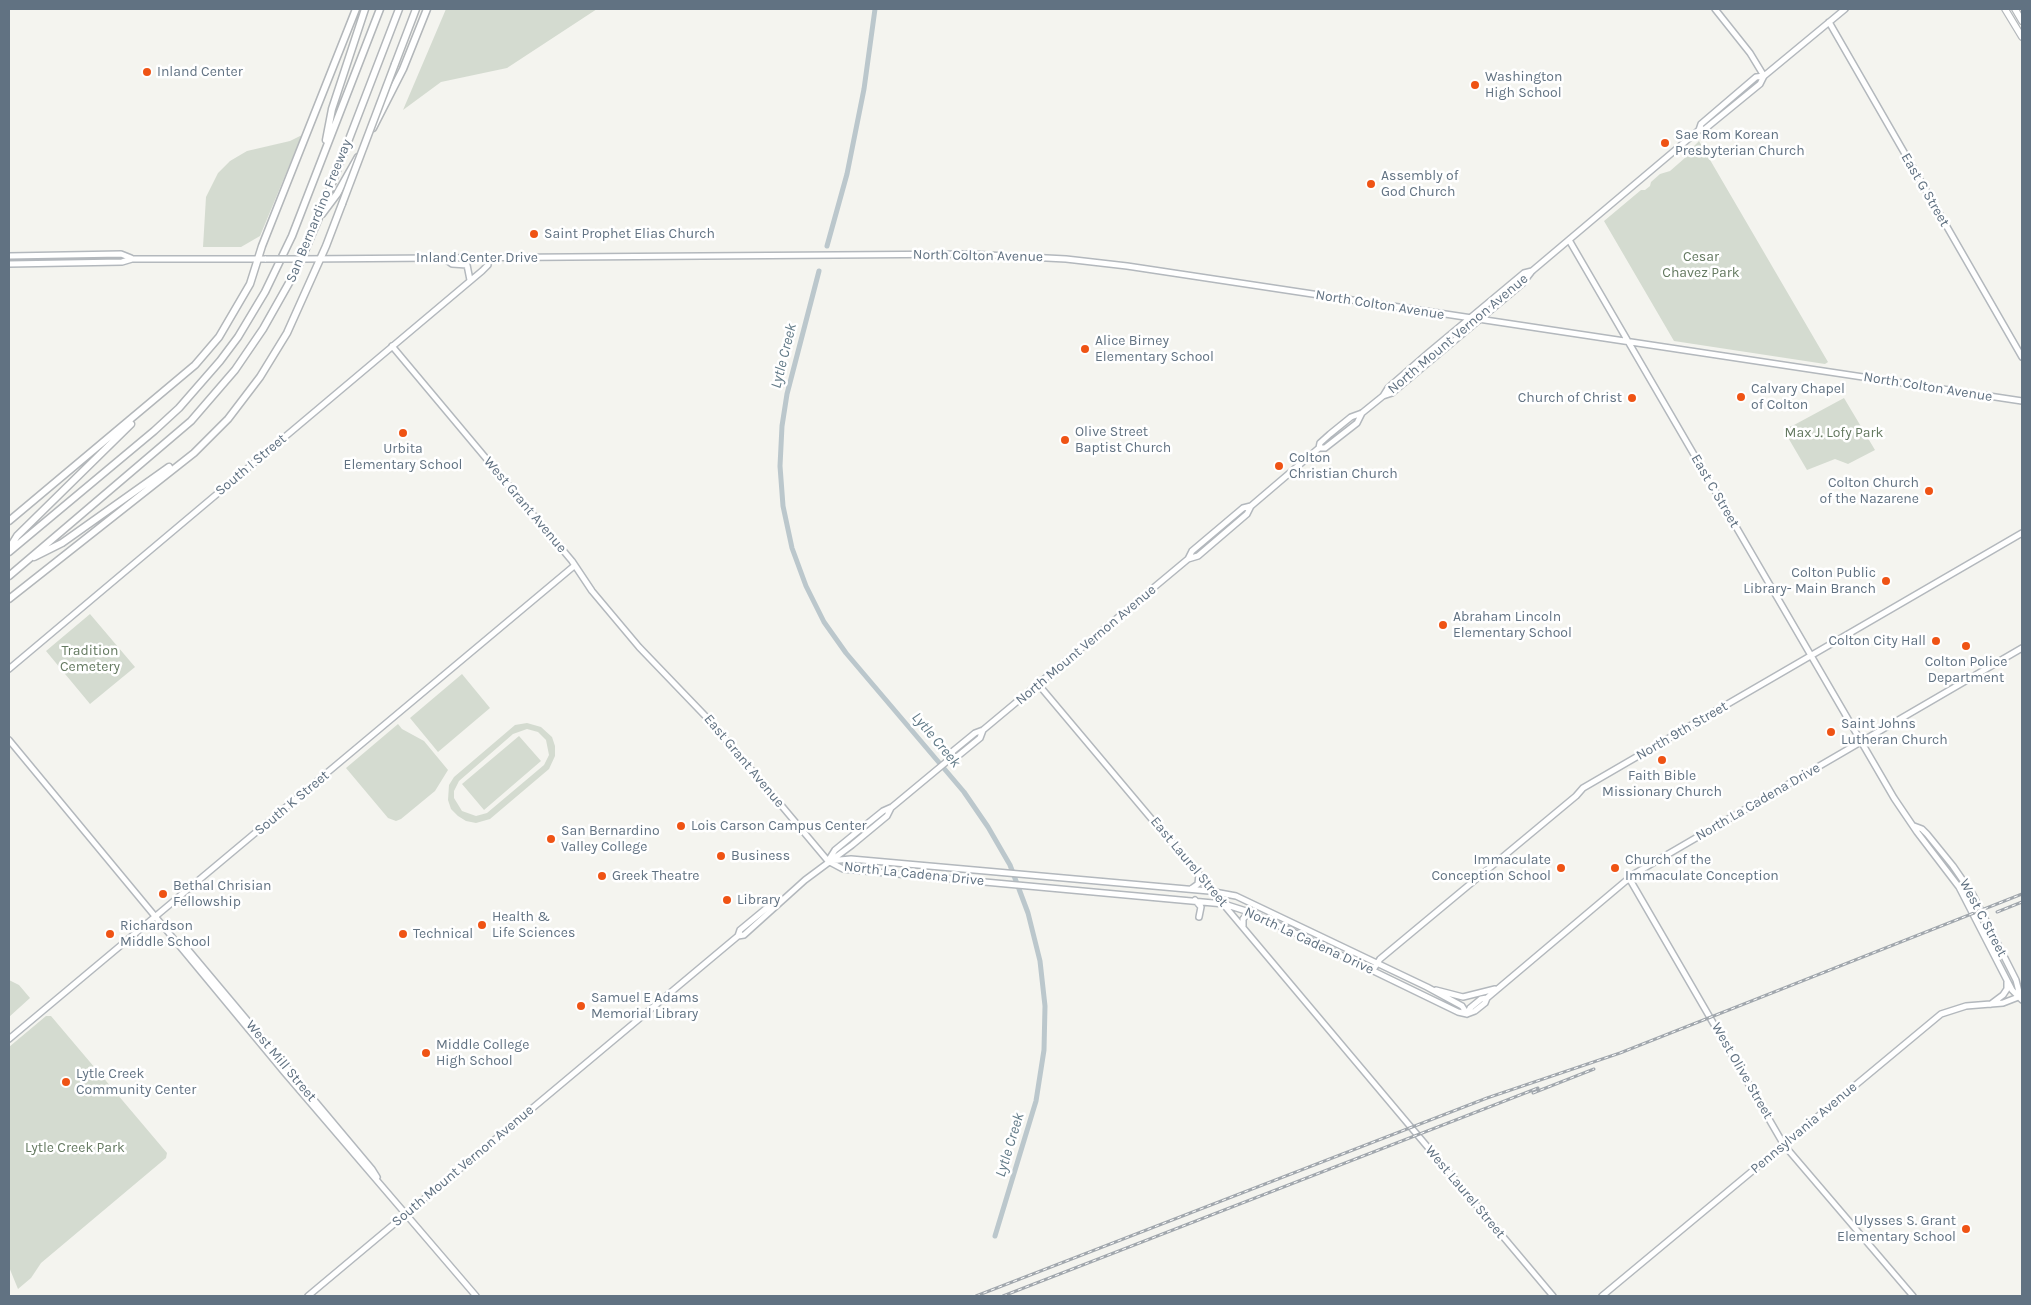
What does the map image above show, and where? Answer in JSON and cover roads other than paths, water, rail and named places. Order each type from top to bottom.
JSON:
[{"type":"highway","points":[[9,521],[187,372],[205,355],[230,321],[250,284],[257,260],[356,9]]},
{"type":"highway","points":[[323,155],[332,110],[365,9]]},
{"type":"highway","name":"San Bernardino Freeway","points":[[9,550],[154,431],[179,408],[220,361],[253,313],[280,264],[292,236],[380,9]]},
{"type":"highway","name":"San Bernardino Freeway","points":[[9,576],[190,421],[235,370],[280,302],[298,268],[399,9]]},
{"type":"highway","points":[[9,599],[194,453],[217,432],[242,402],[275,356],[287,333],[316,259],[342,204],[416,9]]},
{"type":"highway","points":[[318,220],[337,194],[384,109],[403,69],[427,9]]},
{"type":"highway","points":[[9,550],[17,536],[118,437],[180,382],[187,372]]},
{"type":"highway","points":[[24,563],[62,543],[168,468],[206,437],[242,402]]},
{"type":"main road","points":[[2005,9],[2022,37]]},
{"type":"main road","points":[[2015,9],[2022,21]]},
{"type":"street","points":[[1715,9],[1750,53],[1764,76]]},
{"type":"street","name":"North Mount Vernon Avenue","points":[[618,1036],[738,936],[744,935],[772,910],[778,902],[828,861],[835,850],[883,811],[892,807],[951,758],[958,756],[980,738],[983,730],[1188,559],[1192,550],[1243,508],[1251,506],[1319,448],[1320,443],[1330,434],[1351,417],[1362,413],[1384,396],[1392,393],[1479,320],[1527,279],[1532,271],[1699,130],[1701,124],[1756,77],[1764,76],[1845,9]]},
{"type":"street","name":"East G Street","points":[[1829,22],[2022,357]]},
{"type":"street","name":"East C Street","points":[[1569,240],[1861,742]]},
{"type":"street","name":"Inland Center Drive","points":[[9,256],[120,254],[132,259]]},
{"type":"street","name":"North Colton Avenue","points":[[823,256],[969,254],[1066,259],[1127,266],[2022,401]]},
{"type":"street","name":"Inland Center Drive","points":[[9,264],[122,262],[132,259],[257,260],[823,256]]},
{"type":"street","name":"South I Street","points":[[9,669],[487,266],[489,258]]},
{"type":"street","points":[[445,259],[452,264],[467,265],[470,280]]},
{"type":"street","name":"North Mount Vernon Avenue","points":[[1384,396],[1388,388],[1524,273],[1532,271]]},
{"type":"street","name":"West Grant Avenue","points":[[392,346],[574,566],[592,591],[656,665]]},
{"type":"street","name":"North 9th Street","points":[[1372,970],[1376,963],[1576,796],[1583,788],[2022,533]]},
{"type":"street","name":"South K Street","points":[[9,1039],[574,566]]},
{"type":"street","name":"North La Cadena Drive","points":[[1467,1014],[1470,1008],[1481,999],[1487,998],[1629,878],[2022,648]]},
{"type":"street","name":"East Grant Avenue","points":[[656,665],[714,724],[828,861]]},
{"type":"street","name":"East Laurel Street","points":[[1038,684],[1378,1087]]},
{"type":"street","name":"West Mill Street","points":[[9,740],[179,944],[185,946],[372,1168],[380,1182],[476,1296]]},
{"type":"street","name":"West C Street","points":[[1861,742],[1894,798],[1959,887],[2012,990],[2021,997]]},
{"type":"street","name":"West C Street","points":[[1913,826],[1922,829],[1927,834],[1953,866],[1972,894],[2016,980],[2021,997]]},
{"type":"street","name":"North La Cadena Drive","points":[[828,861],[843,858],[1191,889],[1236,896],[1427,987],[1462,1006],[1467,1014]]},
{"type":"street","name":"North La Cadena Drive","points":[[828,861],[843,869],[1224,904],[1249,912],[1458,1012],[1467,1014]]},
{"type":"street","points":[[895,874],[896,863]]},
{"type":"street","points":[[1191,889],[1198,884],[1199,873]]},
{"type":"street","name":"West Olive Street","points":[[1629,878],[1784,1145],[1913,1296]]},
{"type":"street","points":[[1136,895],[1137,885]]},
{"type":"street","points":[[1195,900],[1200,907],[1199,917]]},
{"type":"street","points":[[1243,927],[1243,919],[1249,912]]},
{"type":"street","points":[[1990,1004],[2003,995],[2007,989],[2008,980]]},
{"type":"street","points":[[1427,987],[1463,997],[1498,988]]},
{"type":"street","name":"Pennsylvania Avenue","points":[[1602,1296],[1942,1014],[1966,1006],[2004,1003],[2021,997]]},
{"type":"street","name":"South Mount Vernon Avenue","points":[[308,1296],[618,1036]]},
{"type":"street","name":"West Laurel Street","points":[[1378,1087],[1553,1296]]},
{"type":"waterway","name":"Lytle Creek","points":[[827,246],[847,174],[864,89],[875,9]]},
{"type":"waterway","name":"Lytle Creek","points":[[819,271],[787,394],[782,426],[780,466],[783,506],[792,548],[806,586],[824,622],[846,653],[964,792],[988,827],[1010,865],[1028,913],[1040,961],[1045,1006],[1044,1050],[1036,1101],[995,1236]]},
{"type":"railway","points":[[976,1296],[1487,1098],[1620,1053],[2022,894]]},
{"type":"railway","points":[[1997,912],[2022,902]]},
{"type":"railway","points":[[1533,1093],[1594,1069]]},
{"type":"railway","points":[[1003,1296],[1538,1088]]},
{"type":"place","name":"Inland Center","points":[[147,72]]},
{"type":"place","name":"Washington High School","points":[[1475,85]]},
{"type":"place","name":"Sae Rom Korean Presbyterian Church","points":[[1665,143]]},
{"type":"place","name":"Assembly of God Church","points":[[1371,184]]},
{"type":"place","name":"Saint Prophet Elias Church","points":[[534,234]]},
{"type":"place","name":"Alice Birney Elementary School","points":[[1085,349]]},
{"type":"place","name":"Calvary Chapel of Colton","points":[[1741,397]]},
{"type":"place","name":"Church of Christ","points":[[1632,398]]},
{"type":"place","name":"Urbita Elementary School","points":[[403,433]]},
{"type":"place","name":"Olive Street Baptist Church","points":[[1065,440]]},
{"type":"place","name":"Colton Christian Church","points":[[1279,466]]},
{"type":"place","name":"Colton Church of the Nazarene","points":[[1929,491]]},
{"type":"place","name":"Colton Public Library- Main Branch","points":[[1886,581]]},
{"type":"place","name":"Abraham Lincoln Elementary School","points":[[1443,625]]},
{"type":"place","name":"Colton City Hall","points":[[1936,641]]},
{"type":"place","name":"Colton Police Department","points":[[1966,646]]},
{"type":"place","name":"Saint Johns Lutheran Church","points":[[1831,732]]},
{"type":"place","name":"Faith Bible Missionary Church","points":[[1662,760]]},
{"type":"place","name":"Lois Carson Campus Center","points":[[681,826]]},
{"type":"place","name":"San Bernardino Valley College","points":[[551,839]]},
{"type":"place","name":"Business","points":[[721,856]]},
{"type":"place","name":"Immaculate Conception School","points":[[1561,868]]},
{"type":"place","name":"Church of the Immaculate Conception","points":[[1615,868]]},
{"type":"place","name":"Greek Theatre","points":[[602,876]]},
{"type":"place","name":"Bethal Chrisian Fellowship","points":[[163,894]]},
{"type":"place","name":"Library","points":[[727,900]]},
{"type":"place","name":"Health & Life Sciences","points":[[482,925]]},
{"type":"place","name":"Richardson Middle School","points":[[110,934]]},
{"type":"place","name":"Technical","points":[[403,934]]},
{"type":"place","name":"Samuel E Adams Memorial Library","points":[[581,1006]]},
{"type":"place","name":"Middle College High School","points":[[426,1053]]},
{"type":"place","name":"Lytle Creek Community Center","points":[[66,1082]]},
{"type":"place","name":"Ulysses S. Grant Elementary School","points":[[1966,1229]]},
{"type":"park label","name":"Cesar Chavez Park","points":[[1701,266]]},
{"type":"park label","name":"Max J. Lofy Park","points":[[1834,433]]},
{"type":"park label","name":"Tradition Cemetery","points":[[90,660]]},
{"type":"park label","name":"Lytle Creek Park","points":[[75,1148]]}]
